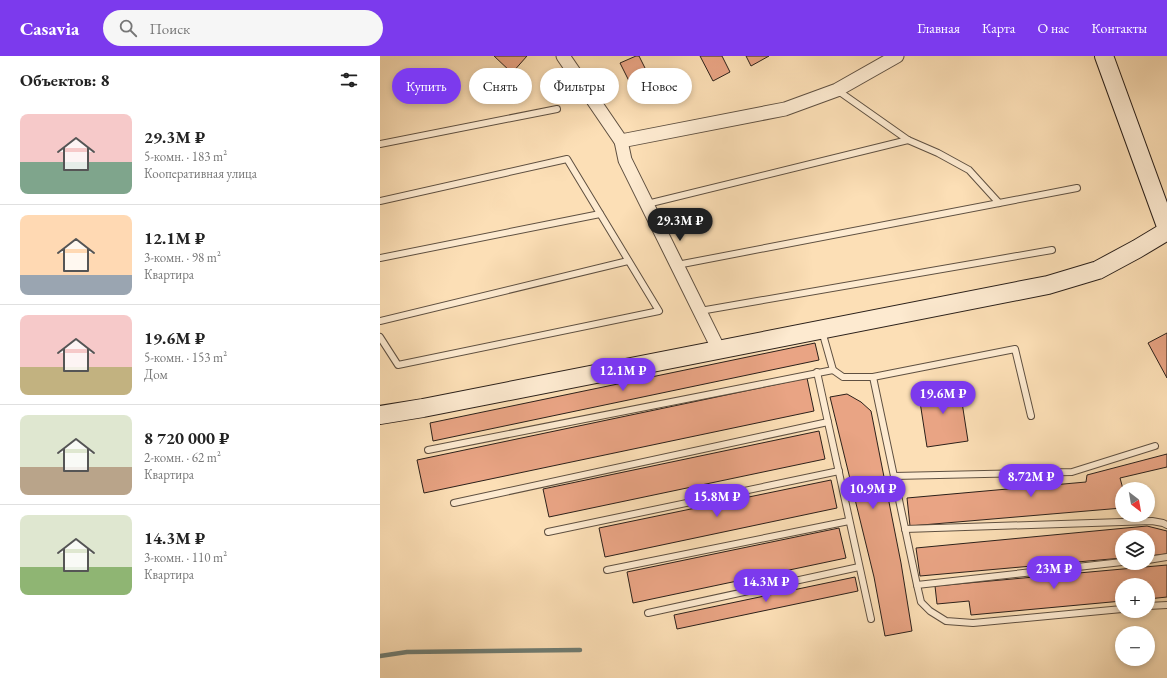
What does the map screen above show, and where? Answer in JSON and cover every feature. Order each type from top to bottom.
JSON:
[{"type":"main road","points":[[380,415],[423,408],[1048,285],[1098,270],[1137,249],[1167,230],[1104,56]]},
{"type":"street","points":[[563,56],[621,141],[625,160],[719,350]]},
{"type":"street","points":[[621,141],[785,109],[837,90],[897,56]]},
{"type":"lane","points":[[837,90],[908,140],[938,153],[969,170],[999,203]]},
{"type":"lane","points":[[380,144],[557,109]]},
{"type":"lane","points":[[647,204],[908,140]]},
{"type":"lane","points":[[380,201],[567,158],[658,311],[398,365],[380,337]]},
{"type":"lane","points":[[677,266],[1077,188]]},
{"type":"lane","points":[[380,258],[600,214]]},
{"type":"lane","points":[[700,311],[1052,250]]},
{"type":"lane","points":[[380,321],[628,261]]},
{"type":"lane","points":[[821,330],[833,370]]},
{"type":"lane","points":[[428,450],[817,372],[833,370],[844,376],[873,377],[1015,349],[1031,416]]},
{"type":"lane","points":[[817,372],[871,619]]},
{"type":"lane","points":[[873,377],[921,602],[930,611],[946,621],[973,623],[1115,610]]},
{"type":"lane","points":[[454,503],[828,422]]},
{"type":"lane","points":[[894,476],[1072,472],[1155,446]]},
{"type":"lane","points":[[548,532],[839,471]]},
{"type":"lane","points":[[607,570],[850,521]]},
{"type":"lane","points":[[905,529],[1152,521],[1167,525]]},
{"type":"lane","points":[[1155,559],[1167,557]]},
{"type":"lane","points":[[917,585],[1115,563]]},
{"type":"lane","points":[[648,613],[859,567]]},
{"type":"lane","points":[[1155,605],[1167,604]]},
{"type":"building","points":[[494,56],[527,56],[516,68],[507,68]]},
{"type":"building","points":[[639,56],[645,68],[627,68],[627,77],[620,63]]},
{"type":"building","points":[[700,56],[722,56],[730,72],[713,81]]},
{"type":"building","points":[[746,56],[769,56],[751,66]]},
{"type":"building","points":[[1167,333],[1167,378],[1148,343]]},
{"type":"building","points":[[815,343],[819,360],[433,441],[430,423]]},
{"type":"building","points":[[807,378],[814,411],[424,493],[417,460]]},
{"type":"building","points":[[959,383],[968,441],[927,447],[918,389]]},
{"type":"building","points":[[847,394],[861,402],[871,411],[901,563],[912,631],[885,636],[874,577],[830,397]]},
{"type":"building","points":[[819,431],[825,459],[549,517],[543,489]]},
{"type":"building","points":[[1167,454],[1167,467],[1120,478],[1121,482],[1115,482],[1115,509],[910,526],[907,498],[1086,482],[1087,475]]},
{"type":"building","points":[[831,480],[837,508],[605,557],[599,528]]},
{"type":"building","points":[[1147,526],[1167,531],[1167,554],[1155,555],[1155,530],[1115,530],[1115,559],[920,576],[916,548]]},
{"type":"building","points":[[839,528],[846,558],[633,603],[627,572]]},
{"type":"building","points":[[1167,565],[1167,597],[1155,598],[1155,578],[1115,578],[1115,602],[971,615],[969,601],[937,604],[935,586],[1115,570],[1155,570],[1155,566]]},
{"type":"building","points":[[855,577],[858,591],[677,629],[674,615]]},
{"type":"waterway","points":[[380,656],[407,652],[580,650]]}]
